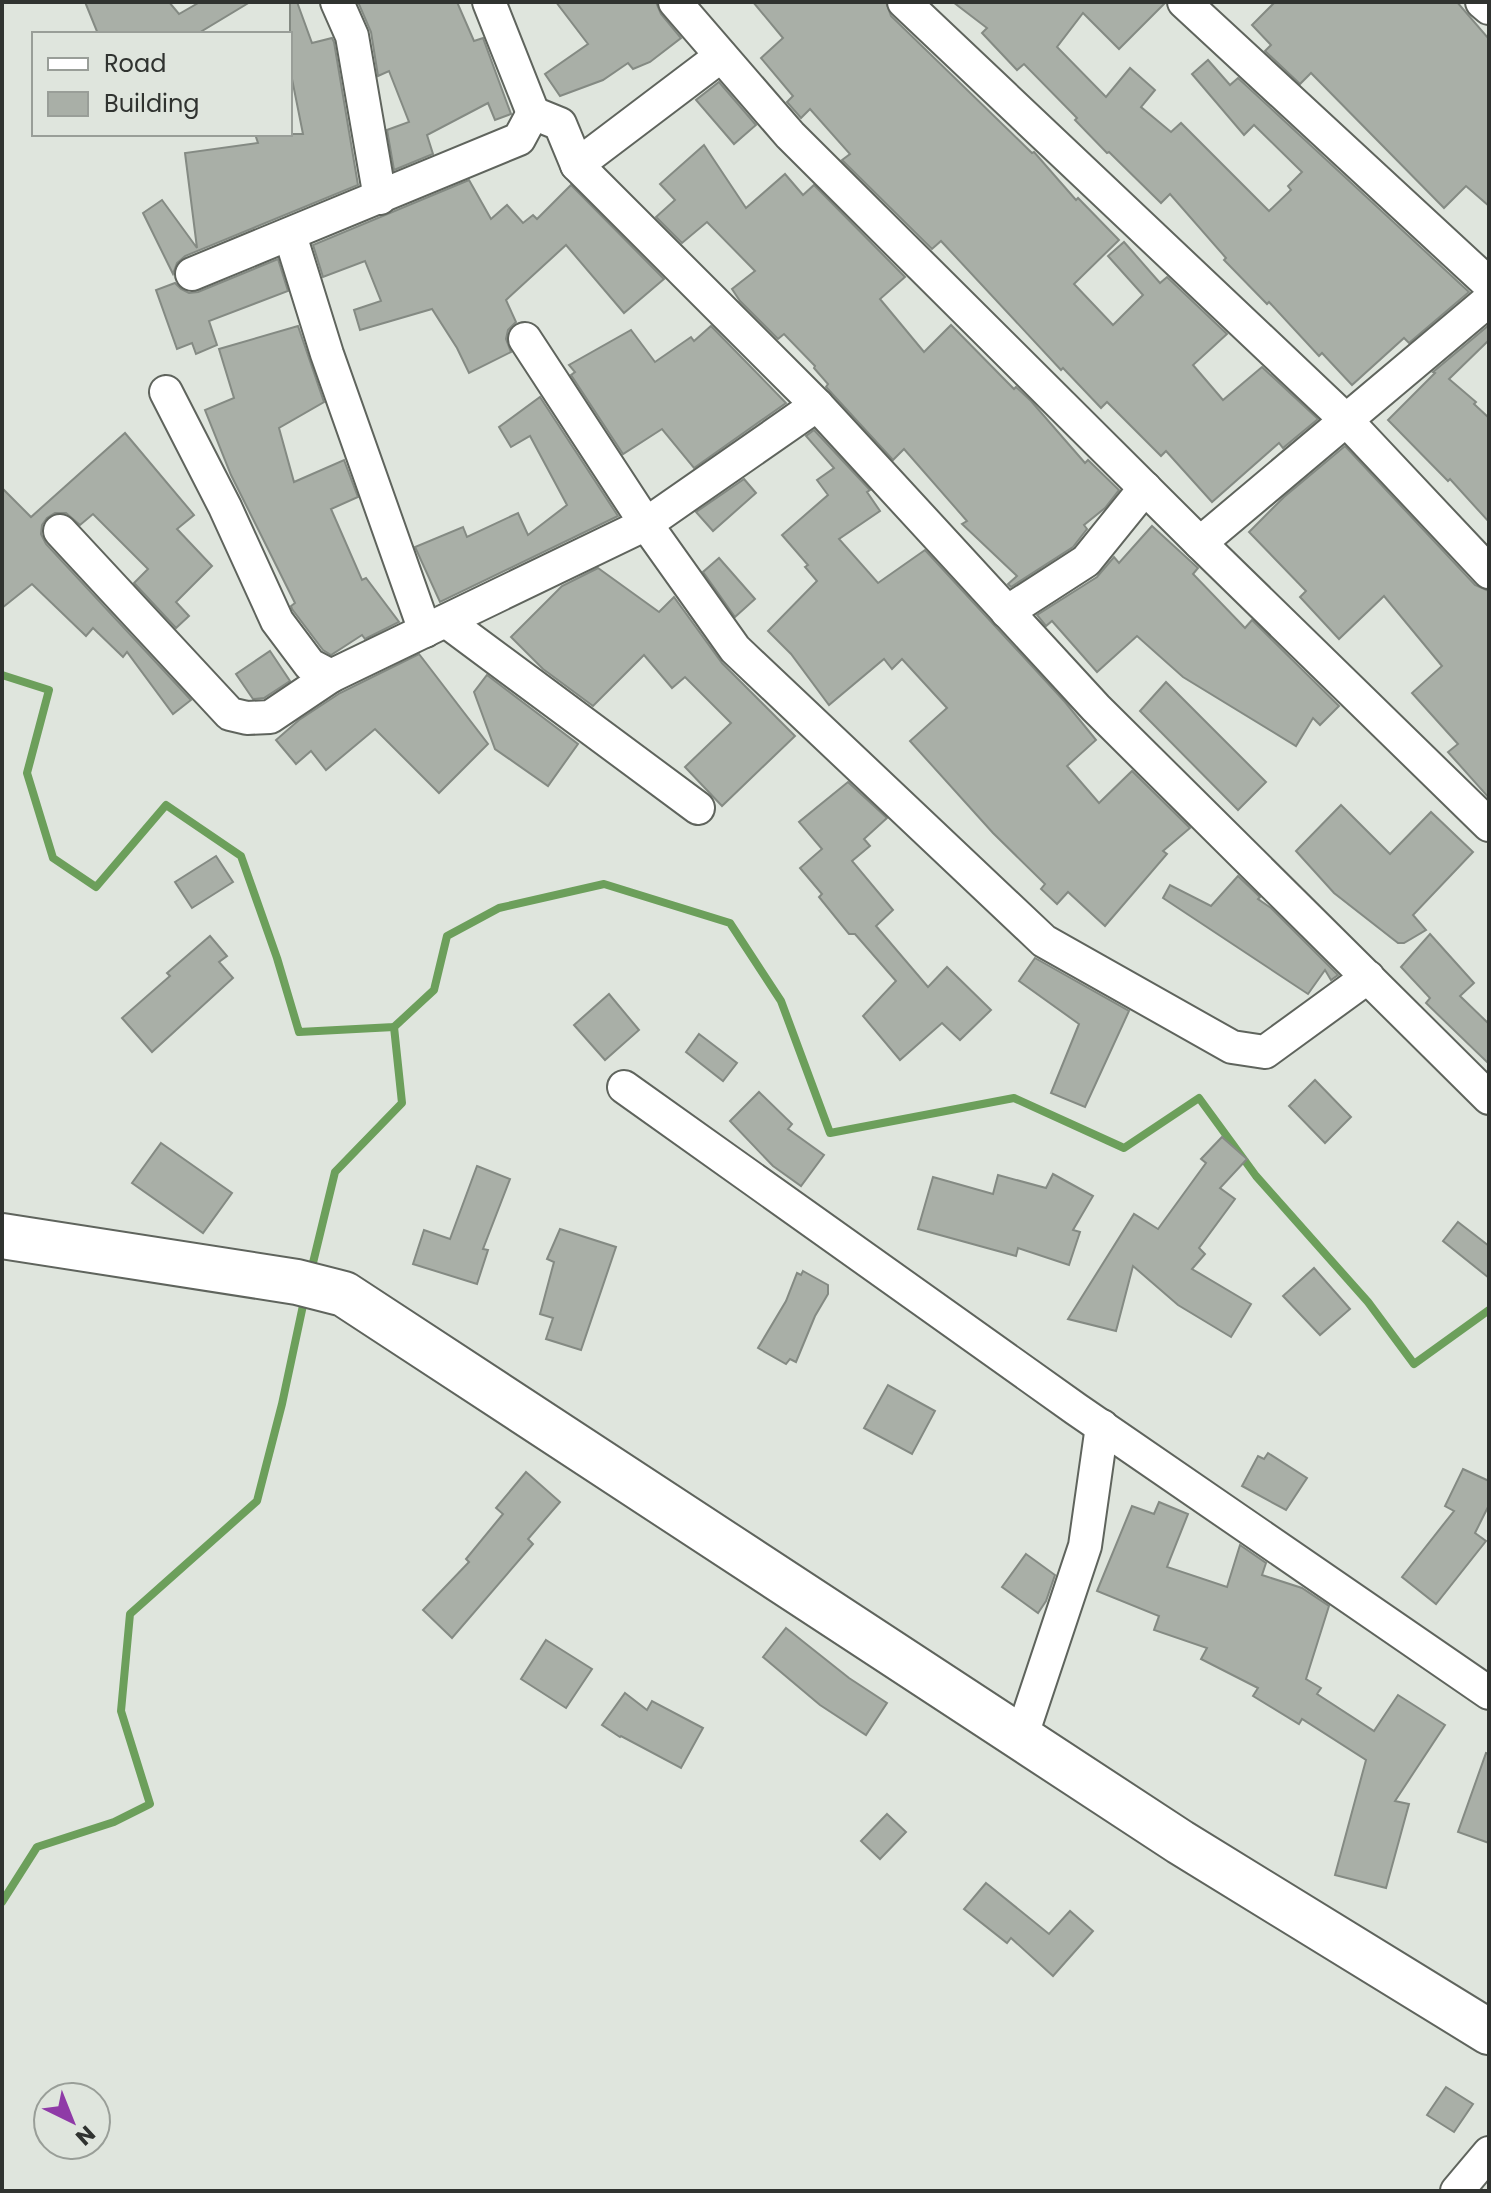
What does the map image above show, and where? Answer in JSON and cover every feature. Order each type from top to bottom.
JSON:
[{"type":"street","points":[[337,2],[352,36],[380,198]]},
{"type":"street","points":[[489,2],[533,113],[560,124],[577,165],[817,405],[1096,708],[1489,1098]]},
{"type":"street","points":[[675,2],[790,135],[1489,825]]},
{"type":"street","points":[[904,2],[1346,420],[1489,572]]},
{"type":"street","points":[[1184,2],[1489,284]]},
{"type":"street","points":[[1482,2],[1489,8]]},
{"type":"street","points":[[577,165],[721,56]]},
{"type":"street","points":[[192,274],[519,139],[533,113]]},
{"type":"street","points":[[290,235],[327,354],[436,626],[698,808]]},
{"type":"street","points":[[1200,543],[1489,300]]},
{"type":"street","points":[[525,339],[646,524],[735,649],[1044,941],[1232,1047],[1265,1052],[1368,977]]},
{"type":"street","points":[[166,392],[225,507],[277,621],[310,665],[331,676]]},
{"type":"street","points":[[60,531],[230,714],[247,718],[270,717],[331,676],[646,524],[817,405]]},
{"type":"street","points":[[1007,612],[1086,561],[1145,488]]},
{"type":"street","points":[[624,1087],[1102,1426],[1489,1693]]},
{"type":"street","points":[[2,1236],[297,1282],[344,1294],[1180,1842],[1489,2032]]},
{"type":"street","points":[[1021,1738],[1085,1546],[1102,1426]]},
{"type":"street","points":[[1457,2191],[1489,2153]]},
{"type":"building","points":[[85,2],[169,2],[179,14],[200,2],[250,2],[200,32],[97,32]]},
{"type":"building","points":[[290,2],[297,2],[312,43],[332,38],[334,42],[358,185],[185,256],[177,263],[173,274],[143,213],[162,200],[197,248],[185,153],[258,143],[256,136],[303,134],[292,79]]},
{"type":"building","points":[[358,2],[457,2],[474,41],[483,38],[511,114],[495,120],[488,103],[427,135],[433,154],[394,170],[387,130],[409,122],[389,71],[378,76],[371,32]]},
{"type":"building","points":[[556,2],[656,2],[661,14],[681,38],[650,62],[633,69],[628,63],[603,80],[560,96],[545,74],[588,44]]},
{"type":"building","points":[[753,2],[886,2],[891,16],[1034,152],[1076,200],[1078,198],[1119,240],[1074,284],[1113,325],[1143,295],[1108,256],[1124,242],[1160,283],[1167,277],[1227,334],[1193,365],[1223,400],[1262,367],[1318,419],[1283,448],[1279,443],[1212,502],[1166,451],[1161,456],[1107,402],[1101,408],[1063,368],[1061,370],[941,241],[932,249],[842,160],[850,154],[810,109],[801,118],[787,102],[793,96],[761,58],[783,38]]},
{"type":"building","points":[[953,2],[1166,2],[1119,49],[1083,13],[1057,47],[1106,97],[1130,68],[1155,90],[1141,107],[1171,132],[1181,123],[1269,211],[1291,190],[1288,186],[1302,172],[1254,125],[1244,135],[1192,74],[1208,60],[1230,85],[1238,78],[1469,292],[1409,343],[1404,338],[1352,385],[1224,260],[1226,258],[1170,194],[1161,203],[1107,153],[1024,64],[1017,70],[982,33],[987,28]]},
{"type":"building","points":[[1275,2],[1457,2],[1489,39],[1489,206],[1466,186],[1444,208],[1311,73],[1300,84],[1265,51],[1271,45],[1252,25]]},
{"type":"building","points":[[719,82],[756,125],[734,144],[696,100]]},
{"type":"building","points":[[704,145],[746,208],[785,174],[803,195],[814,185],[905,277],[880,299],[924,352],[951,325],[1014,389],[1016,387],[1031,401],[1085,463],[1088,460],[1119,490],[1105,508],[1084,525],[1087,529],[1073,547],[1011,587],[1008,584],[1017,576],[962,524],[967,521],[904,449],[893,460],[826,387],[828,384],[815,366],[784,334],[778,339],[740,301],[732,289],[755,271],[707,222],[682,243],[656,217],[675,200],[660,184]]},
{"type":"building","points":[[469,180],[491,219],[507,205],[523,223],[533,215],[537,219],[571,185],[664,279],[624,313],[566,245],[506,300],[516,322],[508,330],[506,339],[511,352],[469,373],[432,309],[360,330],[354,310],[381,301],[365,261],[323,277],[313,245]]},
{"type":"building","points":[[278,259],[288,291],[209,321],[217,345],[196,354],[192,343],[177,349],[156,290],[175,283],[189,293],[198,292]]},
{"type":"building","points":[[1489,325],[1489,340],[1449,379],[1489,418],[1489,522],[1450,479],[1448,481],[1388,420],[1433,372]]},
{"type":"building","points":[[298,326],[324,402],[279,428],[294,482],[344,460],[358,497],[331,509],[362,580],[366,578],[399,622],[365,639],[362,635],[331,655],[323,650],[292,609],[295,603],[231,475],[205,410],[234,398],[219,349]]},
{"type":"building","points":[[711,326],[786,403],[694,468],[662,429],[623,454],[571,375],[575,372],[569,365],[631,330],[655,362],[691,337],[694,341]]},
{"type":"building","points":[[540,397],[618,516],[440,602],[415,547],[463,527],[467,537],[518,513],[528,535],[567,505],[530,436],[511,447],[499,427]]},
{"type":"building","points":[[814,430],[870,490],[867,492],[880,511],[839,539],[878,583],[925,550],[1096,740],[1067,766],[1099,803],[1132,771],[1190,828],[1163,851],[1167,854],[1105,926],[1068,892],[1057,904],[1041,889],[1045,884],[993,833],[910,741],[947,708],[902,659],[892,669],[884,659],[829,705],[791,654],[768,631],[817,581],[805,567],[808,565],[782,535],[828,495],[817,480],[834,468],[806,436]]},
{"type":"building","points":[[125,433],[194,515],[177,529],[212,566],[176,602],[189,616],[176,628],[134,583],[148,569],[93,514],[80,525],[66,513],[55,513],[42,525],[41,534],[46,544],[191,700],[173,714],[127,652],[123,657],[93,628],[86,636],[32,584],[2,608],[2,488],[31,517]]},
{"type":"building","points":[[1345,446],[1475,585],[1489,591],[1489,798],[1448,752],[1458,744],[1412,693],[1442,666],[1384,596],[1339,639],[1300,597],[1306,591],[1249,532],[1284,497]]},
{"type":"building","points":[[744,479],[756,493],[713,531],[696,512]]},
{"type":"building","points":[[1152,526],[1198,568],[1193,574],[1245,628],[1252,620],[1339,706],[1320,725],[1313,718],[1296,746],[1183,677],[1137,636],[1097,672],[1052,621],[1046,626],[1037,615],[1097,577],[1114,557],[1119,563]]},
{"type":"building","points":[[719,558],[755,599],[735,617],[703,572]]},
{"type":"building","points":[[598,568],[659,612],[674,597],[722,663],[795,736],[722,806],[685,767],[731,723],[685,677],[672,688],[644,655],[593,706],[543,669],[511,637],[562,586]]},
{"type":"building","points":[[270,651],[290,681],[264,698],[253,699],[236,674]]},
{"type":"building","points":[[419,654],[488,744],[439,793],[375,729],[326,770],[311,751],[296,764],[276,740],[299,720],[340,693]]},
{"type":"building","points":[[487,675],[578,744],[548,786],[495,749],[474,692]]},
{"type":"building","points":[[1166,682],[1266,782],[1238,810],[1140,711]]},
{"type":"building","points":[[848,782],[887,818],[864,839],[870,846],[852,861],[893,910],[876,926],[928,987],[947,967],[991,1010],[960,1040],[942,1023],[900,1060],[863,1016],[896,981],[855,934],[849,934],[800,868],[822,849],[799,822]]},
{"type":"building","points":[[1341,805],[1390,854],[1431,812],[1473,852],[1413,915],[1426,930],[1404,943],[1398,943],[1334,893],[1296,851]]},
{"type":"building","points":[[216,856],[233,882],[192,908],[175,882]]},
{"type":"building","points":[[1238,876],[1338,975],[1331,980],[1325,970],[1308,994],[1163,898],[1170,885],[1211,906]]},
{"type":"building","points":[[1430,934],[1474,983],[1460,996],[1489,1024],[1489,1064],[1426,1003],[1430,998],[1401,967]]},
{"type":"building","points":[[210,936],[227,956],[219,962],[233,978],[152,1052],[122,1018]]},
{"type":"building","points":[[1035,958],[1129,1011],[1085,1107],[1051,1093],[1079,1024],[1019,981]]},
{"type":"building","points":[[609,994],[639,1030],[605,1060],[574,1025]]},
{"type":"building","points":[[699,1034],[737,1063],[723,1081],[686,1052]]},
{"type":"building","points":[[1315,1080],[1351,1117],[1325,1143],[1289,1106]]},
{"type":"building","points":[[759,1092],[792,1124],[788,1129],[824,1155],[801,1186],[773,1166],[730,1121]]},
{"type":"building","points":[[1222,1137],[1247,1159],[1220,1188],[1235,1199],[1199,1248],[1205,1254],[1192,1269],[1251,1304],[1231,1337],[1178,1305],[1133,1266],[1116,1331],[1068,1319],[1134,1214],[1158,1229],[1206,1163],[1201,1159]]},
{"type":"building","points":[[161,1143],[232,1193],[203,1233],[132,1183]]},
{"type":"building","points":[[477,1166],[510,1179],[483,1249],[488,1250],[477,1284],[413,1264],[424,1230],[450,1239]]},
{"type":"building","points":[[1053,1174],[1093,1196],[1073,1230],[1080,1232],[1069,1265],[1018,1248],[1016,1256],[918,1229],[933,1177],[993,1194],[998,1175],[1046,1188]]},
{"type":"building","points":[[1458,1222],[1489,1246],[1489,1278],[1443,1241]]},
{"type":"building","points":[[560,1229],[616,1247],[581,1350],[546,1339],[553,1318],[540,1314],[554,1262],[547,1259]]},
{"type":"building","points":[[1314,1268],[1350,1309],[1320,1335],[1283,1296]]},
{"type":"building","points":[[803,1271],[828,1285],[828,1294],[796,1362],[790,1359],[786,1364],[758,1348],[786,1301],[797,1273],[801,1275]]},
{"type":"building","points":[[888,1385],[935,1411],[912,1454],[864,1428]]},
{"type":"building","points":[[1268,1453],[1307,1478],[1286,1510],[1242,1486],[1258,1456],[1264,1459]]},
{"type":"building","points":[[1463,1469],[1489,1481],[1489,1505],[1475,1533],[1486,1541],[1436,1604],[1402,1577],[1454,1511],[1445,1506]]},
{"type":"building","points":[[526,1472],[560,1502],[528,1539],[533,1544],[452,1638],[423,1610],[469,1562],[466,1559],[503,1514],[496,1508]]},
{"type":"building","points":[[1159,1502],[1188,1514],[1167,1567],[1227,1587],[1240,1545],[1266,1563],[1262,1575],[1302,1588],[1329,1606],[1306,1679],[1321,1688],[1317,1694],[1374,1731],[1398,1695],[1445,1725],[1395,1801],[1409,1804],[1386,1888],[1335,1875],[1366,1760],[1302,1719],[1299,1724],[1253,1696],[1258,1688],[1201,1659],[1207,1648],[1154,1630],[1159,1616],[1097,1591],[1132,1506],[1154,1514]]},
{"type":"building","points":[[1026,1554],[1055,1575],[1046,1601],[1038,1613],[1002,1587]]},
{"type":"building","points":[[786,1628],[849,1678],[887,1703],[866,1735],[820,1705],[763,1657]]},
{"type":"building","points":[[546,1640],[592,1669],[566,1708],[521,1679]]},
{"type":"building","points":[[625,1693],[647,1710],[652,1701],[703,1728],[681,1768],[602,1725]]},
{"type":"building","points":[[1486,1753],[1489,1754],[1489,1843],[1458,1832]]},
{"type":"building","points":[[887,1814],[906,1832],[880,1859],[861,1841]]},
{"type":"building","points":[[986,1883],[1049,1934],[1070,1911],[1093,1931],[1053,1976],[1011,1938],[1007,1943],[964,1909]]},
{"type":"building","points":[[1446,2087],[1473,2104],[1454,2132],[1427,2115]]},
{"type":"waterway","points":[[2,675],[49,690],[27,773],[53,858],[96,887],[166,805],[241,856],[299,1032],[394,1027],[434,990],[447,936],[499,908],[604,884],[730,923],[781,1001],[830,1133],[1014,1098],[1124,1148],[1199,1098],[1256,1176],[1368,1302],[1414,1364],[1489,1310]]},
{"type":"waterway","points":[[311,1271],[335,1172],[402,1103],[394,1027]]},
{"type":"waterway","points":[[2,1902],[37,1847],[114,1822],[150,1804],[121,1711],[130,1614],[257,1501],[305,1296]]}]
